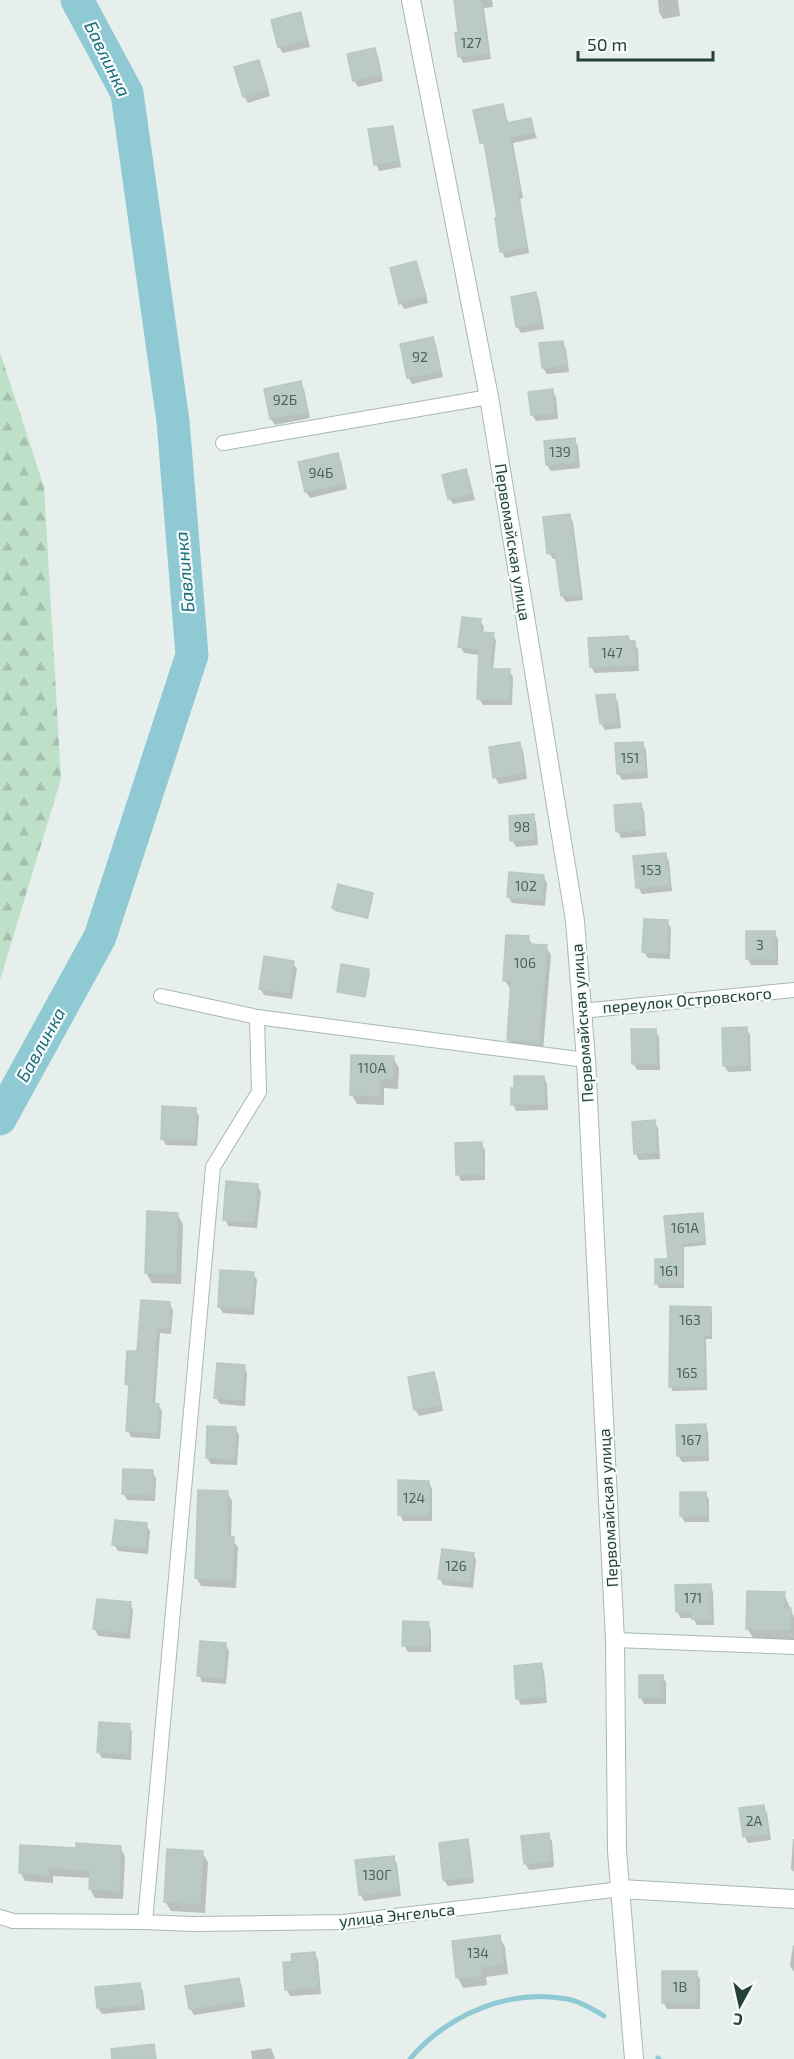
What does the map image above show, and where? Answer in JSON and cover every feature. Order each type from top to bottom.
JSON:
[{"type":"street","name":"Первомайская улица","points":[[411,0],[489,397],[575,921],[580,1011],[586,1060],[615,1640],[617,1851],[634,2059]]},
{"type":"street","points":[[224,443],[489,397]]},
{"type":"street","name":"переулок Островского","points":[[580,1011],[794,990]]},
{"type":"street","points":[[160,996],[257,1017],[586,1060]]},
{"type":"street","points":[[145,1922],[213,1167],[259,1092],[257,1017]]},
{"type":"street","points":[[615,1640],[794,1647]]},
{"type":"street","name":"улица Энгельса","points":[[0,1917],[13,1921],[193,1924],[344,1922],[621,1889],[794,1899]]},
{"type":"green space","points":[[0,352],[44,487],[61,779],[0,980]]},
{"type":"building","points":[[454,0],[481,0],[488,53],[458,57]]},
{"type":"building","points":[[301,12],[307,40],[278,47],[271,20]]},
{"type":"building","points":[[375,48],[381,74],[353,81],[347,54]]},
{"type":"building","points":[[259,60],[268,90],[243,97],[234,67]]},
{"type":"building","points":[[503,104],[507,123],[531,118],[534,132],[510,137],[527,247],[500,252],[495,218],[497,218],[484,142],[480,143],[473,110]]},
{"type":"building","points":[[393,126],[398,161],[374,165],[368,129]]},
{"type":"building","points":[[416,261],[426,296],[399,304],[390,268]]},
{"type":"building","points":[[536,292],[541,323],[516,327],[511,297]]},
{"type":"building","points":[[433,337],[440,371],[407,378],[400,344]]},
{"type":"building","points":[[563,341],[566,365],[542,368],[539,343]]},
{"type":"building","points":[[301,381],[307,412],[270,419],[264,389]]},
{"type":"building","points":[[553,389],[555,413],[531,415],[528,392]]},
{"type":"building","points":[[575,438],[577,462],[546,465],[544,441]]},
{"type":"building","points":[[338,453],[345,483],[305,492],[298,462]]},
{"type":"building","points":[[466,469],[472,493],[448,499],[442,475]]},
{"type":"building","points":[[570,514],[580,594],[561,596],[555,553],[547,554],[543,517]]},
{"type":"building","points":[[462,617],[481,619],[480,632],[494,633],[490,669],[510,669],[509,700],[477,699],[479,649],[458,647]]},
{"type":"building","points":[[628,636],[629,641],[635,641],[636,665],[590,667],[588,638]]},
{"type":"building","points":[[615,694],[618,722],[600,724],[596,695]]},
{"type":"building","points":[[520,742],[524,773],[493,778],[489,747]]},
{"type":"building","points":[[643,742],[645,772],[617,774],[615,743]]},
{"type":"building","points":[[641,803],[643,830],[616,832],[614,805]]},
{"type":"building","points":[[534,814],[535,839],[510,841],[509,816]]},
{"type":"building","points":[[666,853],[669,885],[636,888],[633,856]]},
{"type":"building","points":[[509,872],[544,875],[542,900],[507,897]]},
{"type":"building","points":[[338,884],[373,893],[367,917],[332,908]]},
{"type":"building","points":[[644,919],[668,920],[667,953],[642,952]]},
{"type":"building","points":[[746,931],[775,931],[775,959],[746,959]]},
{"type":"building","points":[[506,935],[529,936],[528,944],[547,945],[539,1042],[507,1040],[511,981],[503,981]]},
{"type":"building","points":[[264,956],[294,961],[289,993],[259,989]]},
{"type":"building","points":[[341,964],[369,969],[365,997],[337,992]]},
{"type":"building","points":[[747,1027],[748,1065],[723,1066],[722,1028]]},
{"type":"building","points":[[631,1029],[656,1029],[657,1064],[632,1064]]},
{"type":"building","points":[[351,1055],[394,1056],[393,1079],[379,1079],[379,1096],[350,1095]]},
{"type":"building","points":[[514,1076],[544,1076],[545,1104],[511,1105]]},
{"type":"building","points":[[162,1106],[196,1108],[195,1140],[161,1139]]},
{"type":"building","points":[[655,1120],[657,1152],[634,1154],[632,1122]]},
{"type":"building","points":[[482,1142],[483,1174],[456,1175],[455,1143]]},
{"type":"building","points":[[226,1181],[258,1184],[254,1222],[223,1220]]},
{"type":"building","points":[[147,1211],[178,1213],[176,1274],[145,1273]]},
{"type":"building","points":[[703,1213],[705,1241],[682,1243],[683,1284],[655,1284],[655,1259],[668,1259],[664,1216]]},
{"type":"building","points":[[220,1270],[254,1272],[251,1309],[218,1307]]},
{"type":"building","points":[[141,1300],[170,1302],[169,1328],[157,1327],[152,1403],[159,1404],[157,1433],[126,1431],[129,1385],[125,1384],[127,1351],[137,1351]]},
{"type":"building","points":[[670,1306],[711,1307],[710,1335],[704,1335],[705,1386],[669,1387]]},
{"type":"building","points":[[217,1363],[245,1365],[242,1400],[214,1398]]},
{"type":"building","points":[[434,1372],[440,1405],[414,1410],[408,1377]]},
{"type":"building","points":[[706,1424],[706,1455],[677,1456],[676,1425]]},
{"type":"building","points":[[207,1426],[236,1427],[234,1459],[206,1458]]},
{"type":"building","points":[[123,1469],[153,1470],[153,1495],[122,1494]]},
{"type":"building","points":[[398,1480],[429,1481],[429,1515],[398,1515]]},
{"type":"building","points":[[198,1490],[228,1491],[227,1536],[234,1537],[232,1580],[195,1578]]},
{"type":"building","points":[[680,1492],[706,1492],[707,1516],[680,1516]]},
{"type":"building","points":[[115,1520],[147,1523],[145,1548],[112,1545]]},
{"type":"building","points":[[442,1549],[474,1553],[470,1582],[438,1579]]},
{"type":"building","points":[[711,1584],[711,1619],[692,1619],[692,1612],[676,1612],[675,1585]]},
{"type":"building","points":[[747,1591],[785,1592],[784,1608],[791,1608],[790,1630],[746,1629]]},
{"type":"building","points":[[97,1599],[131,1602],[127,1633],[93,1629]]},
{"type":"building","points":[[403,1621],[429,1622],[428,1646],[402,1646]]},
{"type":"building","points":[[200,1641],[226,1643],[223,1678],[197,1676]]},
{"type":"building","points":[[542,1663],[544,1697],[516,1699],[514,1666]]},
{"type":"building","points":[[639,1675],[663,1675],[663,1698],[639,1698]]},
{"type":"building","points":[[99,1722],[130,1724],[128,1754],[97,1752]]},
{"type":"building","points":[[764,1805],[768,1834],[743,1837],[739,1808]]},
{"type":"building","points":[[549,1833],[551,1861],[524,1864],[521,1836]]},
{"type":"building","points":[[468,1839],[472,1877],[443,1880],[439,1843]]},
{"type":"building","points":[[76,1843],[121,1846],[119,1891],[89,1889],[90,1870],[49,1868],[48,1875],[19,1873],[20,1845],[76,1848]]},
{"type":"building","points":[[167,1849],[203,1851],[200,1904],[164,1902]]},
{"type":"building","points":[[394,1856],[398,1890],[359,1895],[355,1860]]},
{"type":"building","points":[[500,1935],[503,1964],[481,1967],[482,1976],[456,1978],[452,1941]]},
{"type":"building","points":[[315,1952],[318,1987],[285,1990],[283,1962],[292,1962],[291,1954]]},
{"type":"building","points":[[662,1971],[697,1971],[697,2003],[662,2003]]},
{"type":"building","points":[[239,1978],[243,2001],[189,2009],[185,1986]]},
{"type":"building","points":[[140,1983],[142,2004],[97,2008],[95,1987]]},
{"type":"building","points":[[154,2044],[156,2059],[112,2059],[111,2049]]},
{"type":"waterway","name":"Бавлинка","points":[[0,1119],[100,937],[192,655],[173,421],[127,93],[77,0]]},
{"type":"waterway","points":[[410,2059],[425,2043],[461,2018],[481,2008],[502,2002],[523,1998],[567,1999],[582,2003],[604,2016]]}]
